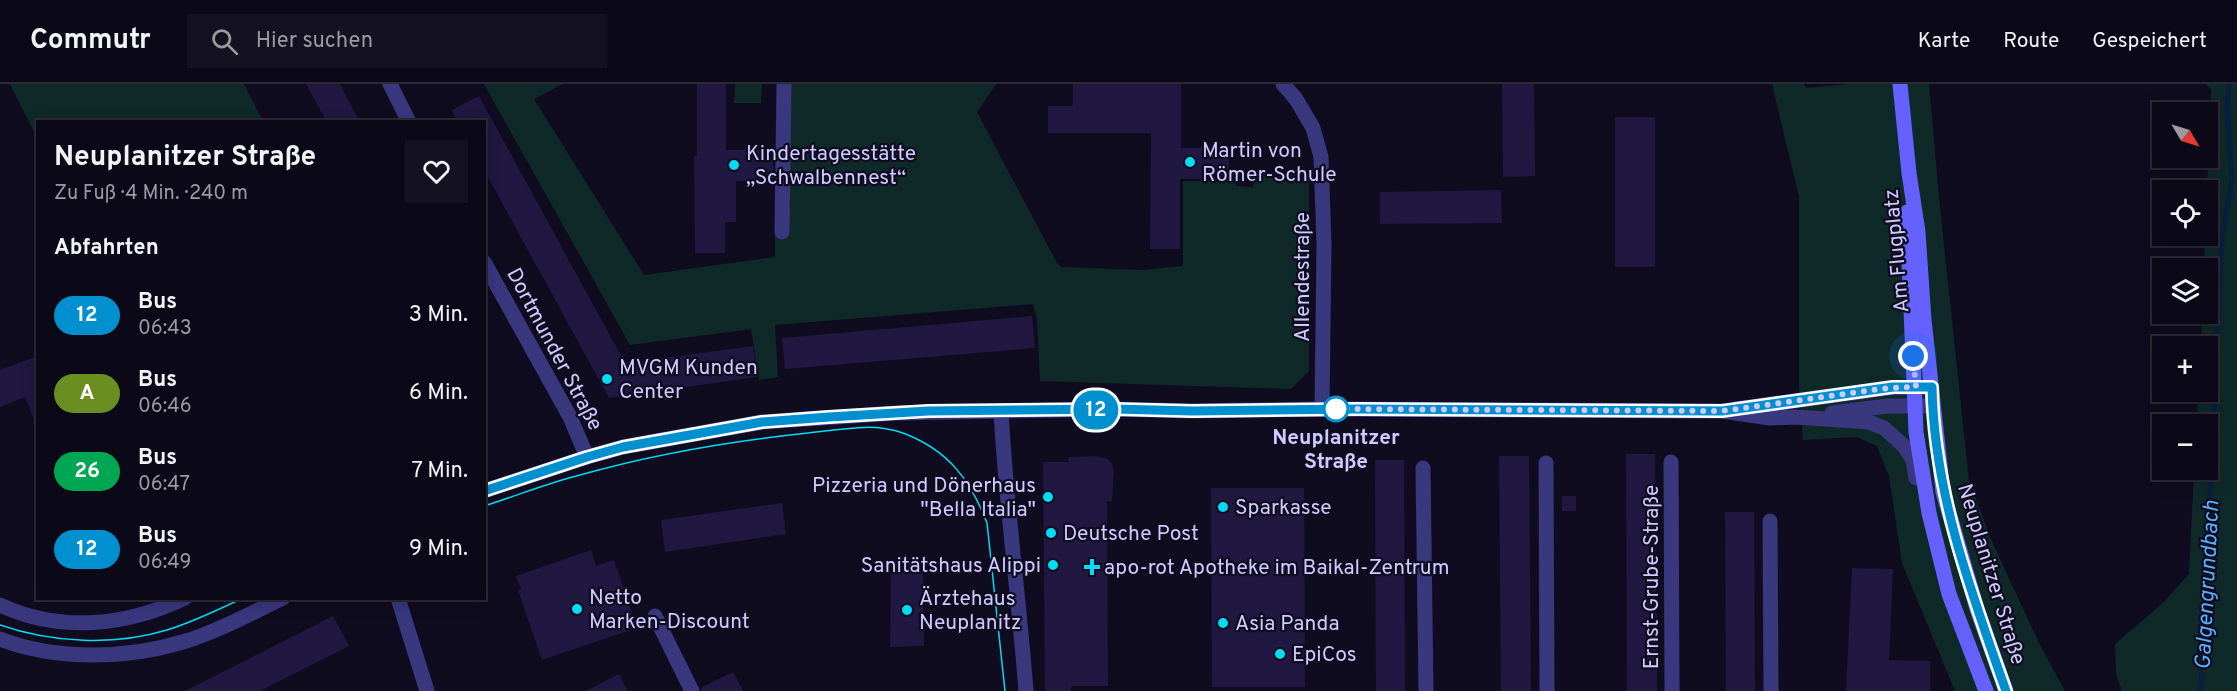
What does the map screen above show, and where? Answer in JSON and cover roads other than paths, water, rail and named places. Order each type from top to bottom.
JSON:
[{"type":"main road","name":"Am Flugplatz","points":[[1900,84],[1909,173],[1918,232],[1935,432]]},
{"type":"main road","name":"Am Flugplatz","points":[[1909,173],[1907,220],[1916,387]]},
{"type":"main road","name":"Neuplanitzer Straße","points":[[1916,387],[1916,432],[1929,513],[1949,594],[1986,691]]},
{"type":"main road","name":"Neuplanitzer Straße","points":[[1935,432],[1943,492],[1958,548],[2006,691]]},
{"type":"street","points":[[390,84],[408,120]]},
{"type":"street","points":[[782,232],[784,84]]},
{"type":"street","name":"Allendestraße","points":[[1283,84],[1296,99],[1313,128],[1321,157],[1324,244],[1322,409]]},
{"type":"street","name":"Dortmunder Straße","points":[[486,266],[570,417],[587,457]]},
{"type":"street","name":"Neuplanitzer Straße","points":[[1722,411],[1888,388],[1932,387]]},
{"type":"street","name":"Neuplanitzer Straße","points":[[486,490],[623,447],[762,422],[928,411],[1322,409],[1722,411],[1770,418],[1887,406],[1932,406]]},
{"type":"street","points":[[1001,411],[1004,465],[1019,593],[1026,691]]},
{"type":"street","name":"Neuplanitzer Straße","points":[[1796,417],[1869,422],[1884,428],[1904,446],[1913,460],[1921,506],[1944,596],[1961,645],[1977,671]]},
{"type":"street","name":"Ernst-Grube-Straße","points":[[1671,462],[1672,691]]},
{"type":"street","points":[[1546,463],[1547,691]]},
{"type":"street","points":[[1423,468],[1426,691]]},
{"type":"street","points":[[1770,521],[1771,691]]},
{"type":"street","points":[[0,605],[18,614],[71,624],[134,617],[181,600]]},
{"type":"street","points":[[0,639],[16,645],[76,655],[144,650],[192,639],[279,600]]},
{"type":"street","points":[[399,600],[427,691]]},
{"type":"street","points":[[655,616],[692,691]]},
{"type":"waterway","name":"Galgengrundbach","points":[[2201,691],[2222,237],[2232,180],[2227,107],[2229,84]]},
{"type":"tram line","points":[[486,505],[568,478],[693,449],[867,427],[903,433],[933,448],[956,468],[973,493],[987,523],[1005,691]]},
{"type":"tram line","points":[[0,625],[62,639],[126,638],[177,627],[239,600]]},
{"type":"place","name":"Martin von Römer-Schule","points":[[1190,162]]},
{"type":"place","name":"Kindertagesstätte „Schwalbennest“","points":[[734,165]]},
{"type":"place","name":"MVGM Kunden Center","points":[[607,379]]},
{"type":"place","name":"Neuplanitzer Straße","points":[[1336,409]]},
{"type":"place","name":"Pizzeria und Dönerhaus \"Bella Italia\"","points":[[1048,497]]},
{"type":"place","name":"Sparkasse","points":[[1223,507]]},
{"type":"place","name":"Deutsche Post","points":[[1051,533]]},
{"type":"place","name":"Sanitätshaus Alippi","points":[[1053,565]]},
{"type":"place","name":"apo-rot Apotheke im Baikal-Zentrum","points":[[1092,567]]},
{"type":"place","name":"Netto Marken-Discount","points":[[577,609]]},
{"type":"place","name":"Ärztehaus Neuplanitz","points":[[907,610]]},
{"type":"place","name":"Asia Panda","points":[[1223,623]]},
{"type":"place","name":"EpiCos","points":[[1280,654]]}]
